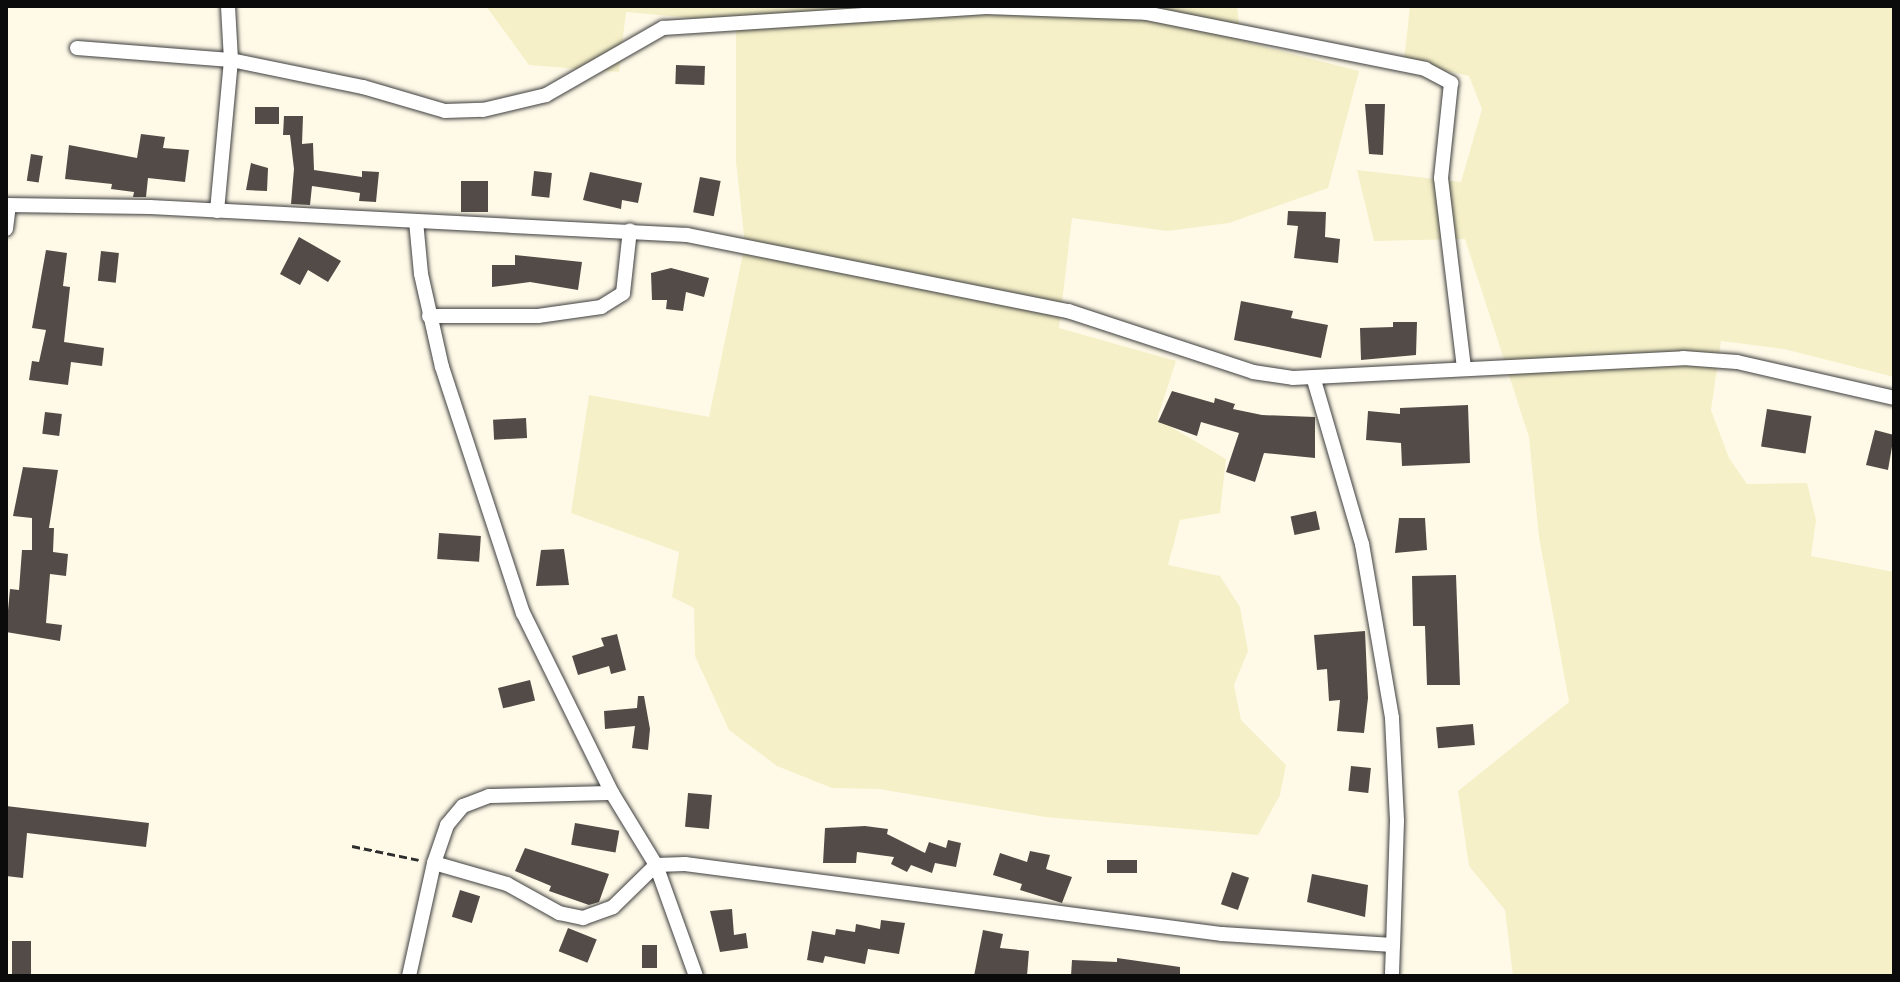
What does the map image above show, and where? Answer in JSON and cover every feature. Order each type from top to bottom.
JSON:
[{"type":"street","points":[[217,211],[231,60],[228,6]]},
{"type":"street","points":[[77,48],[231,60],[464,112],[546,95],[663,28],[1037,7],[1146,13],[1425,69],[1451,83],[1441,178],[1464,367]]},
{"type":"street","points":[[6,229],[7,205],[217,211],[630,230],[728,241],[977,290],[1068,311],[1253,372],[1314,380],[1464,367],[1683,358],[1737,362],[1894,398]]},
{"type":"street","points":[[416,221],[429,316],[488,520],[523,613],[612,793],[656,865],[696,976]]},
{"type":"street","points":[[429,316],[538,316],[601,307],[623,293],[630,230]]},
{"type":"street","points":[[1314,380],[1362,544],[1392,718],[1397,821],[1392,976]]},
{"type":"street","points":[[409,976],[434,863],[447,825],[478,799],[612,793]]},
{"type":"street","points":[[434,863],[507,884],[559,913],[583,918],[613,907],[656,865],[685,864],[1222,934],[1393,945]]},
{"type":"path","points":[[352,846],[434,863]]},
{"type":"shaded area","points":[[486,6],[1237,6],[1241,41],[1359,71],[1328,188],[1229,223],[1167,231],[1072,218],[1059,328],[1176,361],[1157,419],[1226,459],[1220,513],[1180,520],[1168,565],[1220,576],[1240,607],[1248,651],[1234,685],[1241,720],[1286,765],[1280,795],[1258,835],[1045,817],[879,789],[832,788],[777,766],[729,730],[695,656],[694,608],[672,597],[679,552],[571,513],[589,395],[709,417],[745,244],[736,162],[736,22],[626,12],[619,72],[529,65]]},
{"type":"shaded area","points":[[1410,6],[1894,6],[1894,377],[1784,349],[1721,341],[1711,410],[1729,458],[1747,484],[1807,483],[1816,520],[1811,556],[1894,572],[1894,976],[1513,976],[1505,910],[1469,866],[1458,791],[1569,702],[1539,537],[1529,437],[1465,239],[1374,241],[1357,170],[1461,182],[1482,109],[1469,76],[1404,61]]},
{"type":"building","points":[[676,65],[705,66],[704,85],[675,84]]},
{"type":"building","points":[[1365,104],[1385,104],[1383,155],[1369,154]]},
{"type":"building","points":[[255,107],[279,107],[279,124],[255,124]]},
{"type":"building","points":[[284,116],[303,116],[302,144],[313,143],[314,170],[362,177],[362,171],[379,172],[376,202],[359,201],[360,193],[312,186],[310,205],[291,204],[294,169],[290,135],[283,135]]},
{"type":"building","points":[[141,134],[165,137],[163,148],[189,150],[185,182],[148,178],[146,197],[133,197],[134,192],[111,189],[112,184],[65,179],[69,145],[137,158]]},
{"type":"building","points":[[31,154],[43,156],[39,183],[27,181]]},
{"type":"building","points":[[251,163],[268,168],[267,191],[246,190]]},
{"type":"building","points":[[534,171],[552,173],[549,198],[531,196]]},
{"type":"building","points":[[590,172],[642,183],[638,203],[622,200],[621,209],[583,200]]},
{"type":"building","points":[[700,177],[721,181],[714,216],[693,212]]},
{"type":"building","points":[[461,181],[488,181],[488,212],[461,212]]},
{"type":"building","points":[[1288,211],[1326,212],[1325,237],[1340,239],[1338,263],[1294,258],[1298,226],[1287,225]]},
{"type":"building","points":[[299,237],[341,261],[328,282],[308,270],[300,285],[280,274]]},
{"type":"building","points":[[46,250],[67,253],[63,286],[70,287],[64,342],[104,348],[102,366],[71,362],[68,385],[29,380],[32,361],[39,362],[46,330],[32,328]]},
{"type":"building","points":[[101,251],[119,253],[116,283],[98,281]]},
{"type":"building","points":[[515,255],[582,262],[578,290],[530,282],[492,287],[492,265],[515,265]]},
{"type":"building","points":[[671,268],[709,278],[704,297],[686,292],[683,311],[666,309],[667,300],[652,300],[651,273]]},
{"type":"building","points":[[1241,301],[1293,311],[1291,318],[1328,325],[1321,358],[1234,340]]},
{"type":"building","points":[[1393,322],[1417,322],[1416,355],[1361,360],[1360,328],[1393,327]]},
{"type":"building","points":[[1172,391],[1214,403],[1215,398],[1235,404],[1233,409],[1262,415],[1315,417],[1315,458],[1264,453],[1255,482],[1226,472],[1239,433],[1201,422],[1197,436],[1158,422]]},
{"type":"building","points":[[1468,405],[1470,463],[1402,466],[1401,443],[1366,440],[1368,411],[1400,414],[1400,408]]},
{"type":"building","points":[[1767,409],[1811,416],[1806,454],[1761,447]]},
{"type":"building","points":[[45,412],[62,414],[59,436],[42,434]]},
{"type":"building","points":[[526,418],[527,438],[494,440],[493,420]]},
{"type":"building","points":[[1875,430],[1894,435],[1888,470],[1866,465]]},
{"type":"building","points":[[23,467],[58,470],[49,528],[54,528],[53,552],[68,554],[66,576],[50,574],[46,623],[62,625],[60,641],[6,632],[10,589],[19,590],[22,550],[32,550],[32,518],[13,516]]},
{"type":"building","points":[[1316,511],[1320,530],[1295,535],[1291,516]]},
{"type":"building","points":[[1399,518],[1425,518],[1427,550],[1395,553]]},
{"type":"building","points":[[439,533],[481,536],[479,562],[437,559]]},
{"type":"building","points":[[564,549],[569,585],[536,586],[541,550]]},
{"type":"building","points":[[1456,575],[1460,685],[1427,685],[1425,626],[1413,626],[1412,576]]},
{"type":"building","points":[[1365,631],[1368,698],[1364,733],[1337,731],[1340,700],[1329,701],[1327,669],[1317,670],[1314,635]]},
{"type":"building","points":[[617,634],[626,670],[611,674],[609,666],[578,675],[572,656],[604,646],[601,638]]},
{"type":"building","points":[[530,680],[535,700],[503,708],[498,688]]},
{"type":"building","points":[[638,696],[644,696],[650,729],[648,750],[632,748],[635,726],[605,729],[604,711],[637,708]]},
{"type":"building","points":[[1473,724],[1475,745],[1438,748],[1436,727]]},
{"type":"building","points":[[1351,766],[1371,768],[1368,793],[1348,791]]},
{"type":"building","points":[[688,793],[712,795],[709,829],[685,827]]},
{"type":"building","points":[[6,806],[149,823],[146,847],[27,833],[23,878],[6,876]]},
{"type":"building","points":[[575,823],[619,831],[615,852],[571,845]]},
{"type":"building","points":[[865,826],[888,829],[887,834],[925,853],[929,842],[946,848],[948,840],[961,843],[956,867],[935,863],[932,873],[911,865],[907,872],[891,864],[894,857],[857,852],[856,863],[823,863],[825,828]]},
{"type":"building","points":[[525,848],[609,874],[599,902],[589,905],[549,891],[551,886],[515,871]]},
{"type":"building","points":[[1030,851],[1050,855],[1046,869],[1072,877],[1062,903],[1020,890],[1022,884],[993,875],[1000,853],[1027,862]]},
{"type":"building","points":[[1107,860],[1137,860],[1137,873],[1107,873]]},
{"type":"building","points":[[1232,872],[1249,878],[1238,910],[1221,904]]},
{"type":"building","points":[[1312,874],[1368,885],[1365,917],[1307,902]]},
{"type":"building","points":[[460,890],[480,896],[472,923],[452,917]]},
{"type":"building","points":[[732,909],[734,935],[746,933],[748,948],[720,952],[710,911]]},
{"type":"building","points":[[881,920],[905,923],[899,954],[868,949],[865,964],[825,956],[823,963],[807,960],[812,931],[835,935],[836,929],[855,932],[856,924],[880,929]]},
{"type":"building","points":[[568,928],[597,940],[587,963],[559,951]]},
{"type":"building","points":[[983,930],[1003,934],[1000,948],[1029,951],[1027,976],[974,976]]},
{"type":"building","points":[[12,941],[31,941],[31,976],[12,976]]},
{"type":"building","points":[[642,945],[657,945],[657,968],[642,968]]},
{"type":"building","points":[[1117,958],[1180,967],[1180,976],[1071,976],[1072,960],[1117,962]]}]
